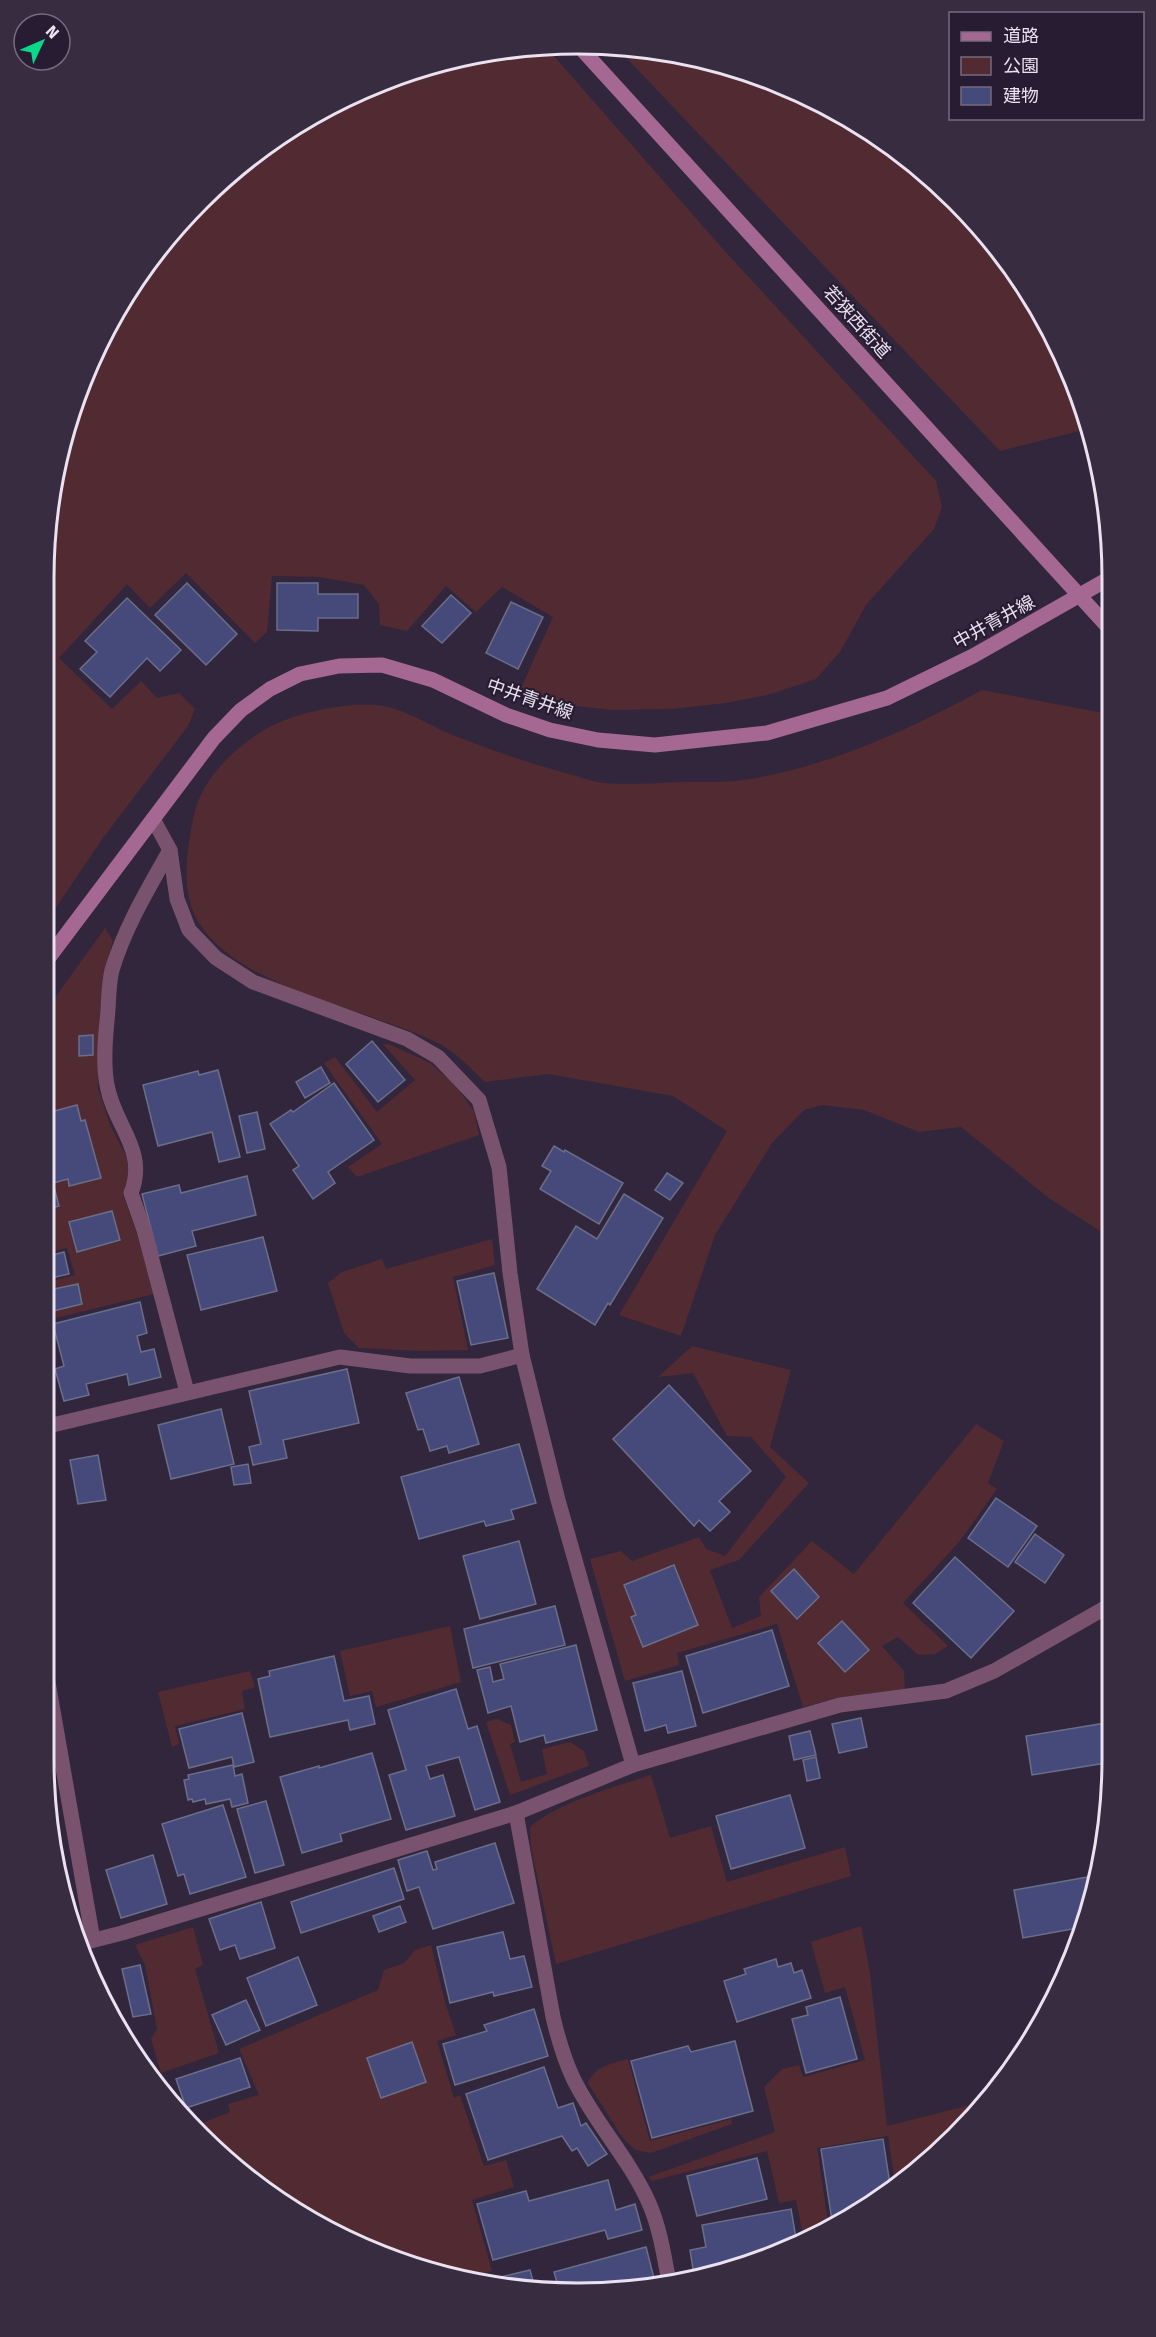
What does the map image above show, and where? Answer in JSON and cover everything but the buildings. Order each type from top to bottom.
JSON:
[{"type":"main road","name":"若狭西街道","points":[[586,54],[1102,620]]},
{"type":"main road","name":"中井青井線","points":[[54,951],[214,738],[241,710],[270,689],[300,674],[339,666],[382,665],[433,680],[506,715],[550,730],[598,740],[655,745],[767,734],[888,698],[973,656],[1102,582]]},
{"type":"street","points":[[153,819],[170,850],[177,899],[189,930],[216,958],[253,982],[407,1039],[438,1057],[479,1100],[499,1167],[510,1273],[522,1355],[558,1500],[633,1765]]},
{"type":"street","points":[[170,850],[130,923],[112,973],[105,1045],[106,1086],[118,1120],[135,1153],[137,1178],[131,1193],[144,1230],[187,1392]]},
{"type":"street","points":[[54,1425],[340,1357],[411,1366],[480,1366],[522,1355]]},
{"type":"street","points":[[87,1942],[516,1813],[633,1765],[840,1705],[946,1691],[994,1671],[1102,1610]]},
{"type":"street","points":[[54,1726],[85,1935]]},
{"type":"street","points":[[516,1813],[560,2047],[574,2079],[650,2204],[660,2233],[668,2275]]},
{"type":"green space","points":[[553,55],[722,248],[936,481],[942,507],[934,529],[866,605],[840,652],[816,679],[771,694],[726,703],[672,709],[611,710],[567,705],[520,690],[553,617],[502,587],[476,612],[446,586],[407,631],[380,625],[379,604],[364,585],[320,577],[272,576],[267,632],[255,643],[186,573],[150,608],[127,584],[59,658],[112,709],[141,681],[157,698],[179,693],[195,709],[188,726],[103,838],[54,910],[55,544],[64,476],[72,442],[94,377],[124,316],[142,287],[162,259],[207,207],[259,162],[287,142],[346,108],[377,94],[442,72],[476,64],[510,58]]},
{"type":"green space","points":[[625,56],[680,64],[714,72],[779,94],[810,108],[869,142],[897,162],[949,207],[994,259],[1032,316],[1062,377],[1080,431],[1000,451]]},
{"type":"green space","points":[[982,690],[1102,713],[1102,1232],[1050,1199],[961,1127],[919,1132],[864,1110],[822,1105],[804,1110],[772,1143],[715,1235],[681,1336],[619,1315],[727,1131],[673,1096],[548,1074],[485,1082],[440,1044],[311,996],[247,966],[221,948],[201,926],[189,899],[186,870],[189,840],[195,811],[207,784],[227,759],[252,738],[278,723],[312,712],[351,705],[386,707],[502,753],[589,780],[615,784],[717,782],[781,773],[840,755],[926,719]]},
{"type":"green space","points":[[105,928],[113,941],[105,970],[100,1012],[98,1088],[110,1125],[126,1156],[129,1173],[123,1195],[154,1294],[54,1319],[54,1280],[75,1275],[67,1248],[54,1251],[54,999]]},
{"type":"green space","points":[[383,1044],[389,1044],[430,1063],[455,1085],[474,1111],[479,1135],[357,1177],[348,1167],[382,1144],[324,1063],[335,1057],[377,1112],[415,1080]]},
{"type":"green space","points":[[492,1239],[495,1265],[453,1277],[468,1350],[422,1351],[359,1348],[344,1333],[328,1283],[342,1272],[382,1259],[386,1269]]},
{"type":"green space","points":[[692,1346],[791,1370],[770,1447],[809,1483],[739,1560],[710,1570],[732,1628],[761,1616],[759,1597],[812,1541],[854,1574],[976,1424],[1004,1441],[988,1483],[997,1489],[960,1541],[903,1603],[948,1646],[935,1654],[918,1655],[898,1637],[882,1646],[904,1671],[905,1689],[836,1698],[803,1707],[777,1624],[677,1653],[679,1665],[625,1681],[590,1559],[621,1551],[632,1561],[699,1537],[706,1549],[725,1556],[786,1477],[751,1437],[727,1436],[693,1373],[658,1377]]},
{"type":"green space","points":[[450,1626],[461,1682],[376,1707],[372,1691],[350,1696],[340,1651]]},
{"type":"green space","points":[[250,1671],[255,1687],[242,1691],[245,1709],[175,1726],[179,1744],[172,1747],[158,1692]]},
{"type":"green space","points":[[497,1719],[511,1725],[515,1742],[510,1744],[521,1782],[547,1774],[542,1749],[570,1742],[584,1751],[589,1766],[510,1795],[486,1722]]},
{"type":"green space","points":[[651,1775],[670,1838],[711,1826],[727,1882],[845,1847],[851,1876],[556,1964],[531,1847],[530,1827],[571,1803]]},
{"type":"green space","points":[[861,1926],[870,1973],[887,2126],[971,2105],[949,2130],[894,2177],[888,2136],[817,2148],[828,2220],[802,2232],[796,2200],[779,2203],[767,2151],[652,2181],[648,2177],[775,2132],[764,2087],[782,2069],[799,2065],[803,2077],[865,2060],[845,1987],[825,1993],[811,1942]]},
{"type":"green space","points":[[193,1927],[203,1965],[195,1969],[219,2053],[161,2073],[151,2039],[157,2029],[145,1965],[135,1945]]},
{"type":"green space","points":[[431,1945],[456,2035],[437,2041],[454,2098],[460,2095],[484,2166],[506,2160],[514,2187],[472,2200],[492,2271],[481,2274],[442,2265],[377,2243],[316,2213],[259,2175],[201,2123],[230,2112],[228,2104],[259,2095],[239,2049],[378,1990],[384,1970],[404,1963],[415,1950]]},
{"type":"green space","points":[[628,2059],[650,2141],[731,2119],[732,2124],[651,2153],[635,2150],[622,2137],[588,2083],[599,2069]]}]
